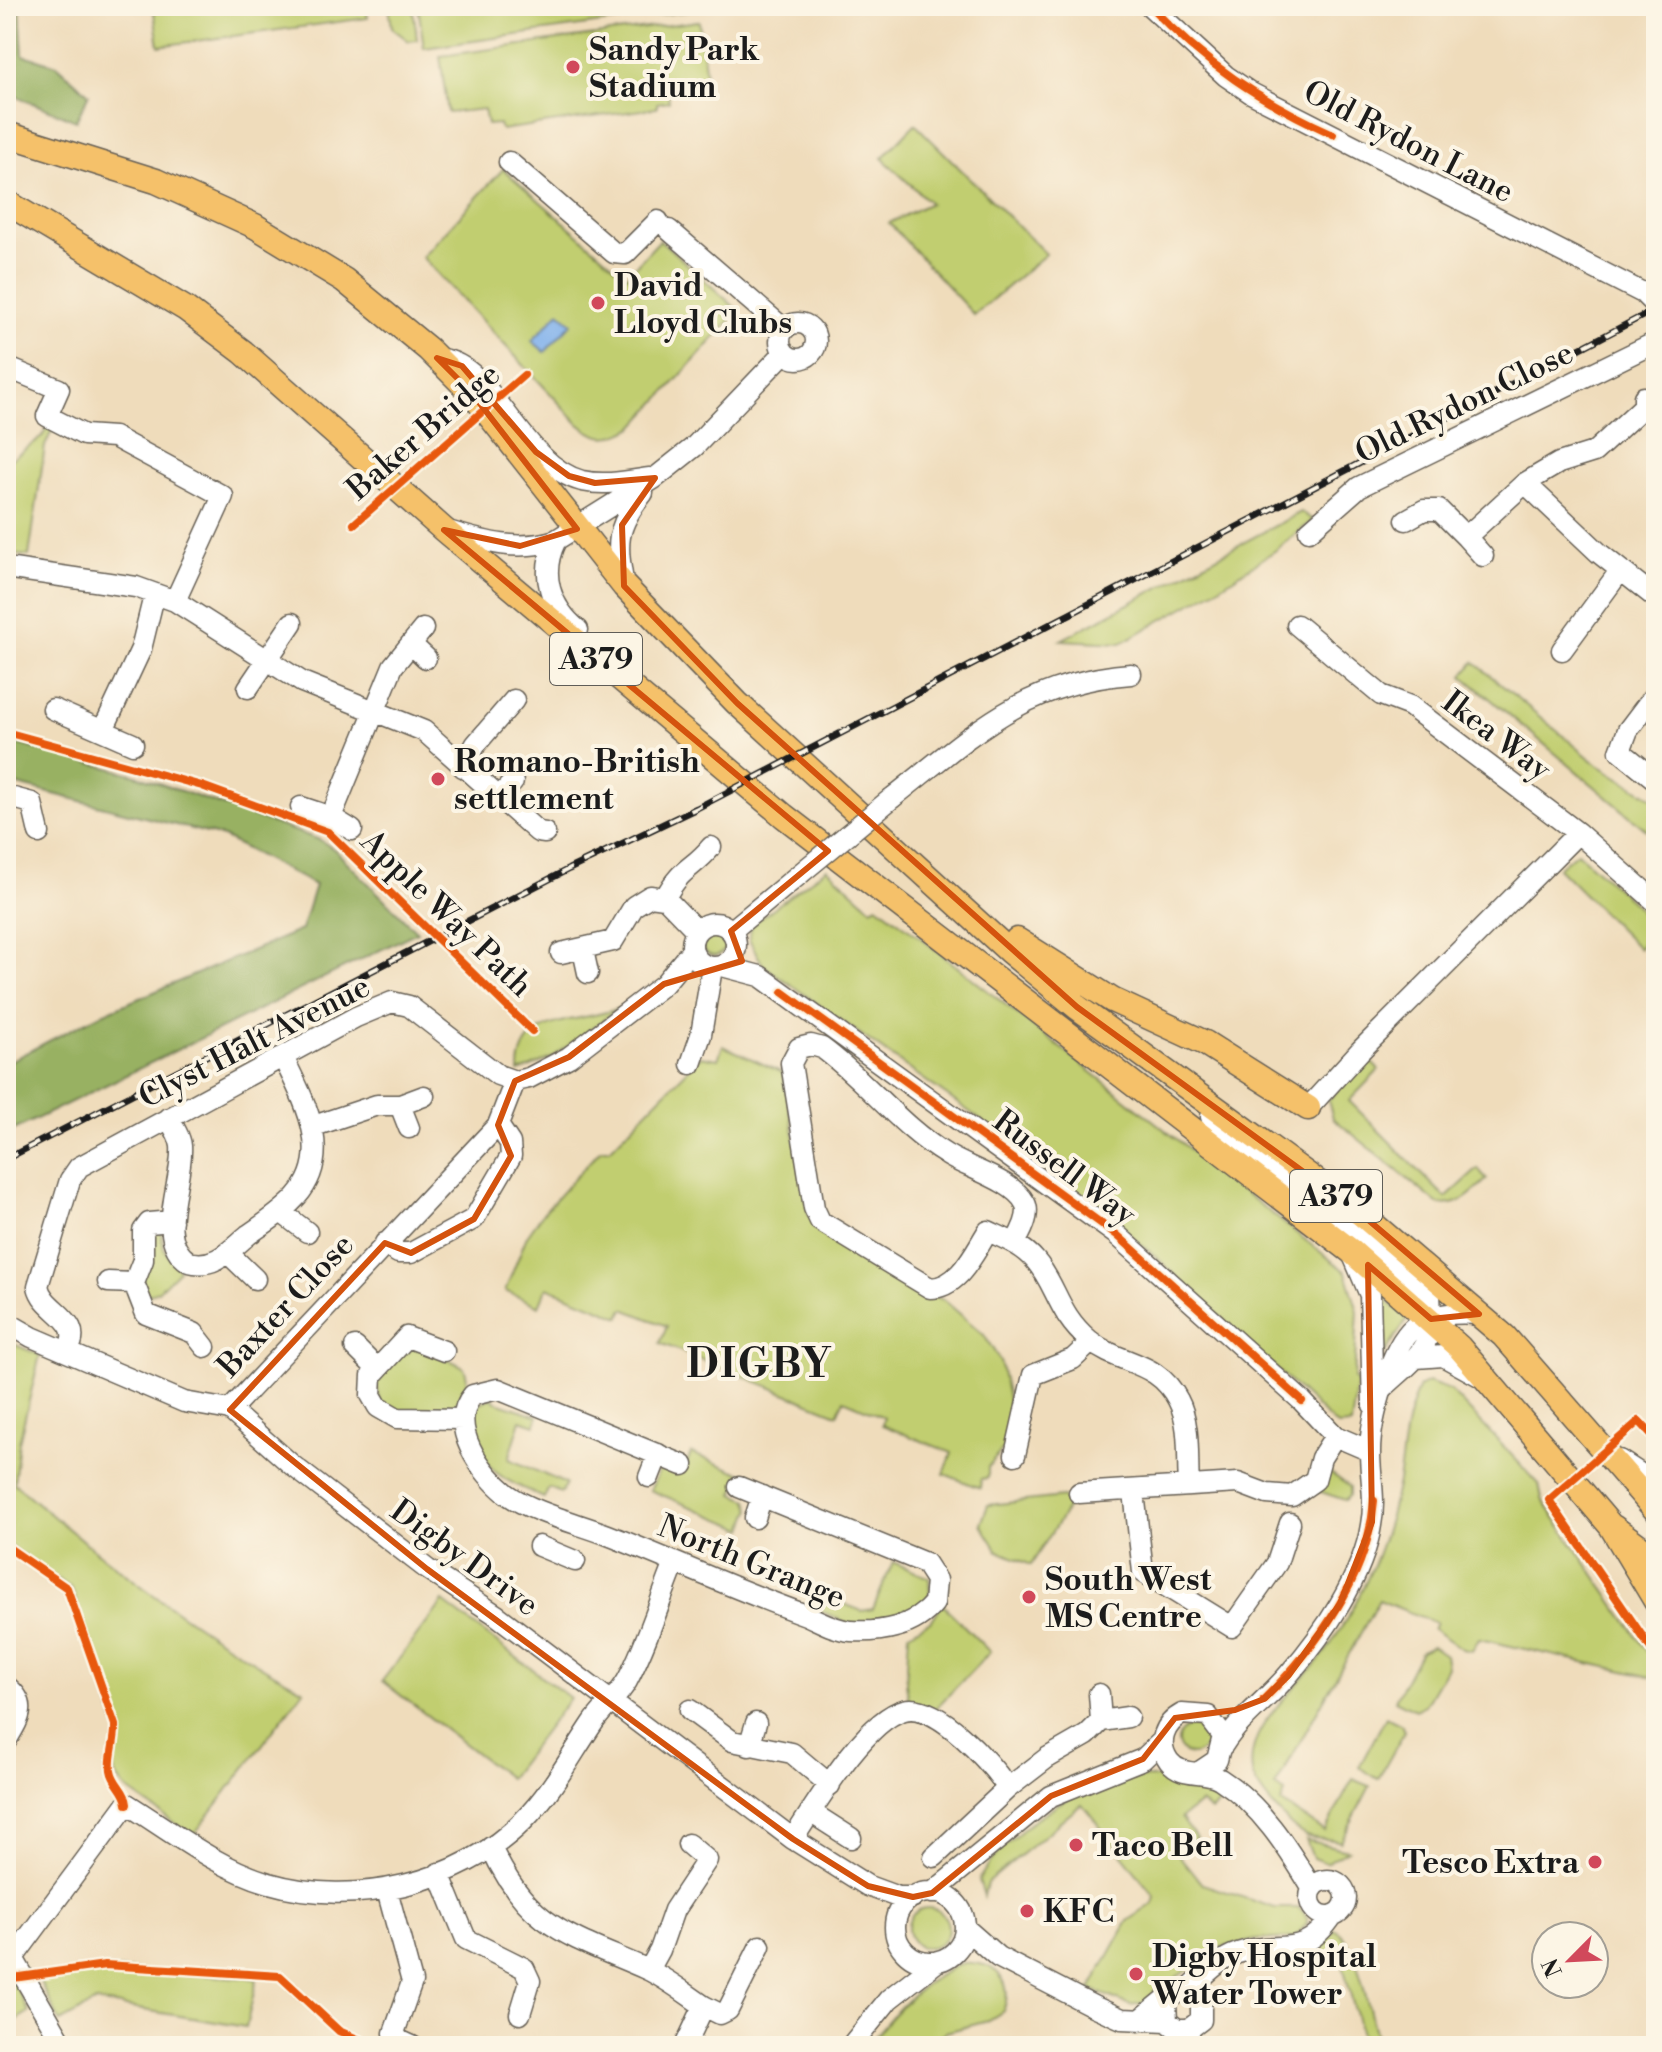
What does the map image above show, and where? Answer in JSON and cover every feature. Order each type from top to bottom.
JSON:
[{"type":"main road","name":"A379","points":[[6,134],[156,181],[255,226],[344,280],[437,358],[471,392],[566,535],[624,586],[737,703],[1077,1007],[1360,1213],[1479,1314],[1504,1336],[1656,1510]]},
{"type":"main road","name":"A379","points":[[6,202],[186,309],[271,375],[444,530],[731,774],[921,924],[1351,1251],[1431,1319],[1490,1382],[1611,1526],[1652,1555]]},
{"type":"main road","name":"A379","points":[[958,902],[1112,1000],[1205,1043],[1308,1108]]},
{"type":"main road","points":[[1611,1526],[1656,1601]]},
{"type":"street","name":"Old Rydon Lane","points":[[1150,6],[1226,76],[1285,112],[1643,293],[1656,306]]},
{"type":"street","points":[[509,162],[614,253],[625,254],[664,225],[784,329]]},
{"type":"street","points":[[799,322],[807,325],[816,340],[809,355],[800,359],[784,353],[780,341],[784,329],[799,322]]},
{"type":"street","name":"Old Rydon Close","points":[[1309,531],[1359,487],[1656,342]]},
{"type":"street","points":[[444,530],[504,546],[540,545],[566,535],[655,478],[705,436],[784,353]]},
{"type":"street","points":[[437,358],[455,360],[462,366],[536,452],[569,476],[595,483],[655,478]]},
{"type":"street","points":[[6,367],[59,389],[47,416],[84,435],[114,437],[223,496],[175,601]]},
{"type":"street","points":[[1466,537],[1525,483],[1559,463],[1594,452],[1644,406],[1644,397]]},
{"type":"street","points":[[624,586],[617,543],[622,525],[655,478]]},
{"type":"street","points":[[1525,483],[1620,571],[1656,598]]},
{"type":"street","points":[[1406,520],[1417,512],[1439,510],[1483,556]]},
{"type":"street","points":[[566,535],[547,564],[549,587],[561,615],[720,751],[731,774]]},
{"type":"street","points":[[6,568],[136,587],[175,601],[210,620],[266,660],[334,698],[375,710],[424,731],[538,832],[545,833]]},
{"type":"street","points":[[1562,650],[1620,571]]},
{"type":"street","points":[[103,730],[141,649],[154,596]]},
{"type":"street","points":[[248,688],[292,623]]},
{"type":"street","name":"Ikea Way","points":[[1297,625],[1381,695],[1410,706],[1578,833],[1656,902]]},
{"type":"street","points":[[331,817],[393,666],[420,644]]},
{"type":"street","points":[[664,984],[714,967],[734,954],[734,937],[801,873],[987,723],[1031,697],[1098,677],[1131,674]]},
{"type":"street","points":[[1656,693],[1628,730],[1620,751],[1656,780]]},
{"type":"street","points":[[463,767],[476,744],[514,700]]},
{"type":"street","points":[[53,709],[133,744]]},
{"type":"street","points":[[498,798],[513,782]]},
{"type":"street","points":[[6,796],[32,803],[39,833]]},
{"type":"street","points":[[301,807],[331,817],[352,830]]},
{"type":"street","points":[[1308,1108],[1360,1051],[1578,833]]},
{"type":"street","points":[[665,898],[683,869],[701,860],[711,847]]},
{"type":"street","points":[[561,953],[613,941],[628,914],[650,896],[665,898],[694,940],[697,960],[714,967]]},
{"type":"street","points":[[515,1081],[529,1078],[569,1057],[664,984],[694,940],[713,923],[734,937]]},
{"type":"street","name":"Russell Way","points":[[734,937],[760,976],[1117,1235],[1302,1401],[1335,1436],[1370,1451]]},
{"type":"street","points":[[583,950],[588,973]]},
{"type":"street","points":[[691,1064],[708,1046],[714,967]]},
{"type":"street","name":"Russell Way","points":[[714,967],[760,976]]},
{"type":"street","name":"Clyst Halt Avenue","points":[[68,1350],[73,1334],[69,1320],[46,1303],[38,1286],[70,1180],[86,1163],[377,1005],[392,1002],[409,1006],[498,1075],[515,1081]]},
{"type":"street","points":[[1014,1243],[1027,1215],[1025,1203],[1013,1191],[947,1155],[879,1102],[822,1048],[811,1045],[799,1048],[793,1056],[794,1087],[814,1208],[825,1226],[930,1288],[942,1287],[964,1270],[988,1231],[1014,1243],[1037,1262],[1060,1308],[1091,1342],[1149,1368],[1174,1393],[1183,1413],[1189,1485]]},
{"type":"street","points":[[168,1118],[181,1146],[172,1221],[176,1248],[189,1262],[208,1263],[228,1253],[281,1212],[299,1194],[309,1175],[314,1126],[283,1057]]},
{"type":"street","name":"Baxter Close","points":[[230,1410],[498,1125],[515,1081]]},
{"type":"street","points":[[1186,1087],[1214,1120],[1430,1295],[1429,1340],[1416,1358],[1384,1387]]},
{"type":"street","points":[[314,1126],[377,1105],[400,1105],[424,1096]]},
{"type":"street","points":[[400,1105],[409,1128]]},
{"type":"street","name":"Baxter Close","points":[[385,1243],[398,1253],[411,1253],[474,1219],[511,1156],[510,1143],[498,1125]]},
{"type":"street","points":[[281,1212],[307,1232]]},
{"type":"street","points":[[172,1221],[149,1223],[143,1231],[143,1260],[134,1283],[146,1314],[194,1333],[205,1347]]},
{"type":"street","points":[[1351,1251],[1370,1295],[1374,1421]]},
{"type":"street","points":[[228,1253],[255,1279]]},
{"type":"street","points":[[108,1282],[134,1283]]},
{"type":"street","points":[[1199,1772],[1212,1766],[1240,1722],[1289,1675],[1340,1604],[1367,1548],[1374,1501],[1370,1451],[1374,1421],[1395,1353],[1414,1327],[1431,1319],[1448,1313],[1479,1314]]},
{"type":"street","points":[[6,1322],[32,1337],[184,1402],[230,1410]]},
{"type":"street","points":[[444,1351],[407,1337],[372,1375],[371,1395],[388,1415],[421,1420],[463,1419],[466,1404],[473,1395],[498,1389],[683,1465]]},
{"type":"street","points":[[1015,1455],[1033,1375],[1073,1359],[1091,1342]]},
{"type":"street","points":[[355,1347],[377,1369]]},
{"type":"street","points":[[1416,1358],[1443,1356],[1490,1382]]},
{"type":"street","name":"Digby Drive","points":[[230,1410],[304,1475],[793,1839],[868,1886],[898,1897],[922,1895]]},
{"type":"street","name":"North Grange","points":[[463,1419],[473,1451],[497,1484],[510,1496],[675,1563],[851,1631],[891,1628],[914,1621],[934,1603],[936,1580],[925,1563],[762,1496]]},
{"type":"street","points":[[1079,1493],[1134,1492],[1238,1483],[1267,1494],[1292,1496],[1315,1480],[1321,1458],[1335,1436]]},
{"type":"street","points":[[649,1477],[658,1454]]},
{"type":"street","points":[[1609,1454],[1656,1484]]},
{"type":"street","points":[[739,1487],[762,1496],[755,1518]]},
{"type":"street","points":[[1134,1492],[1143,1572],[1232,1627],[1277,1563],[1290,1523]]},
{"type":"street","points":[[557,1553],[569,1521]]},
{"type":"street","points":[[64,2046],[9,1956],[127,1804],[218,1861],[271,1884],[323,1892],[387,1890],[439,1873],[491,1847],[521,1823],[550,1791],[627,1682],[675,1563]]},
{"type":"street","points":[[6,1686],[15,1693],[22,1707],[21,1717],[6,1741]]},
{"type":"street","points":[[1099,1694],[1101,1721]]},
{"type":"street","points":[[889,1999],[902,1965],[896,1923],[899,1911],[970,1862],[1051,1796],[1143,1759],[1163,1740],[1169,1724],[1182,1714],[1223,1714],[1264,1699]]},
{"type":"street","points":[[690,1710],[724,1737],[749,1746],[792,1753],[830,1785]]},
{"type":"street","points":[[793,1839],[830,1785],[881,1723],[904,1710],[915,1710],[966,1739],[991,1763],[1008,1788]]},
{"type":"street","points":[[1208,1716],[1220,1728],[1222,1749],[1243,1795],[1317,1884]]},
{"type":"street","points":[[934,1857],[1008,1788],[1047,1758],[1087,1735],[1101,1721],[1128,1717]]},
{"type":"street","points":[[749,1746],[756,1723]]},
{"type":"street","points":[[1163,1740],[1165,1753],[1177,1768]]},
{"type":"street","points":[[1122,1770],[1168,1763],[1177,1768],[1212,1774],[1243,1795]]},
{"type":"street","points":[[812,1813],[851,1838]]},
{"type":"street","points":[[649,1970],[660,1950],[674,1910],[707,1860],[688,1844]]},
{"type":"street","points":[[491,1847],[502,1872],[545,1923],[591,1948],[649,1970],[720,2014],[728,2010],[760,1946]]},
{"type":"street","points":[[851,2046],[889,1999],[947,1956],[962,1918],[960,1890],[970,1862]]},
{"type":"street","points":[[439,1873],[466,1939],[524,1968],[530,1981],[520,2014]]},
{"type":"street","points":[[1194,1996],[1209,1973],[1234,1954],[1254,1948],[1285,1949],[1313,1937],[1326,1914],[1345,1903],[1344,1890],[1333,1880],[1317,1884]]},
{"type":"street","points":[[1317,1884],[1310,1900],[1326,1914]]},
{"type":"street","name":"Digby Drive","points":[[868,1886],[885,1904],[896,1923]]},
{"type":"street","points":[[387,1890],[412,1982],[394,2033],[399,2040],[412,2046]]},
{"type":"street","points":[[922,1895],[945,1896],[998,1957],[1122,2019],[1183,2029],[1203,2014],[1194,1996]]},
{"type":"street","points":[[902,1949],[924,1962],[947,1956],[998,1957]]},
{"type":"street","points":[[1183,2029],[1172,1994],[1194,1996]]},
{"type":"street","points":[[685,2046],[704,2006]]},
{"type":"highlighted area","points":[[437,358],[462,366],[536,452],[569,476],[595,483],[655,478],[622,525],[624,586],[737,703],[1077,1007],[1360,1213],[1479,1314],[1431,1319],[1368,1265],[1372,1522],[1340,1604],[1289,1675],[1264,1699],[1235,1710],[1175,1718],[1143,1759],[1051,1796],[932,1893],[913,1897],[868,1886],[793,1839],[427,1569],[230,1410],[385,1243],[411,1253],[474,1219],[511,1156],[498,1125],[515,1081],[569,1057],[664,984],[742,961],[731,931],[828,851],[444,530],[520,546],[577,529],[471,392]]},
{"type":"green space","points":[[6,6],[20,7],[23,55],[57,65],[89,94],[76,121],[6,92]]},
{"type":"green space","points":[[153,6],[366,6],[368,18],[159,46]]},
{"type":"green space","points":[[389,6],[413,6],[417,40],[409,41],[392,28]]},
{"type":"green space","name":"Sandy Park Stadium","points":[[418,6],[701,6],[702,9],[424,48]]},
{"type":"green space","name":"Sandy Park Stadium","points":[[699,21],[706,78],[667,84],[669,101],[657,103],[657,108],[501,130],[499,124],[487,125],[484,109],[448,113],[440,56]]},
{"type":"green space","points":[[915,124],[1046,254],[974,315],[889,223],[930,203],[882,158]]},
{"type":"green space","name":"David Lloyd Clubs","points":[[505,167],[505,171],[626,276],[660,240],[739,311],[634,427],[626,431],[605,437],[579,424],[422,257]]},
{"type":"green space","points":[[48,426],[53,428],[45,446],[29,556],[6,554],[6,463],[42,437]]},
{"type":"green space","points":[[1301,512],[1313,520],[1276,550],[1218,588],[1121,643],[1061,640]]},
{"type":"green space","points":[[1474,662],[1598,765],[1656,800],[1656,838],[1463,676]]},
{"type":"green space","points":[[6,741],[136,775],[320,840],[335,850],[417,932],[6,1134],[6,1063],[97,1016],[301,930],[315,885],[223,837],[6,782]]},
{"type":"green space","points":[[1577,852],[1638,907],[1650,932],[1639,949],[1558,868]]},
{"type":"green space","points":[[827,868],[871,908],[877,905],[922,939],[1346,1272],[1358,1311],[1354,1379],[1357,1381],[1351,1425],[1337,1426],[1153,1254],[974,1115],[763,965],[749,940],[750,926]]},
{"type":"green space","points":[[710,934],[718,934],[725,945],[718,956],[710,956],[703,949],[703,941]]},
{"type":"green space","points":[[619,1008],[550,1059],[519,1072],[521,1053],[529,1039],[540,1030]]},
{"type":"green space","points":[[723,1046],[783,1073],[809,1215],[914,1289],[944,1300],[984,1335],[1000,1361],[1010,1408],[1003,1449],[988,1467],[988,1478],[981,1479],[980,1488],[944,1474],[952,1453],[882,1425],[884,1417],[844,1400],[837,1414],[660,1343],[667,1326],[624,1309],[620,1317],[547,1287],[539,1306],[505,1291],[527,1236],[543,1213],[601,1149],[610,1149],[701,1056],[718,1059]]},
{"type":"green space","points":[[1365,1056],[1379,1070],[1349,1101],[1446,1198],[1478,1169],[1487,1179],[1471,1194],[1453,1204],[1438,1204],[1333,1118],[1328,1101]]},
{"type":"green space","points":[[160,1228],[164,1249],[179,1270],[158,1291],[141,1297],[145,1237]]},
{"type":"green space","points":[[1381,1296],[1408,1318],[1380,1360],[1379,1299]]},
{"type":"green space","points":[[6,1341],[40,1355],[19,1442],[14,1483],[153,1595],[227,1645],[304,1690],[193,1836],[126,1789],[115,1775],[113,1766],[119,1734],[72,1589],[6,1543]]},
{"type":"green space","points":[[410,1341],[462,1366],[466,1383],[452,1410],[399,1414],[381,1404],[375,1378]]},
{"type":"green space","points":[[1428,1382],[1450,1390],[1539,1484],[1542,1499],[1656,1664],[1656,1678],[1479,1639],[1472,1651],[1462,1649],[1433,1629],[1436,1623],[1379,1600],[1275,1787],[1285,1793],[1281,1803],[1325,1831],[1353,1779],[1370,1786],[1341,1842],[1306,1836],[1283,1817],[1259,1788],[1252,1772],[1252,1754],[1266,1720],[1329,1647],[1363,1588],[1393,1503],[1410,1410],[1419,1387]]},
{"type":"green space","points":[[493,1397],[494,1401],[538,1416],[535,1425],[521,1420],[509,1459],[566,1484],[561,1493],[549,1488],[544,1498],[498,1474],[490,1466],[478,1444],[471,1407]]},
{"type":"green space","points":[[691,1453],[743,1474],[734,1494],[748,1500],[751,1510],[744,1529],[650,1490],[659,1471],[668,1466],[683,1472]]},
{"type":"green space","points":[[1325,1469],[1350,1487],[1350,1495],[1345,1500],[1315,1490]]},
{"type":"green space","points":[[1063,1497],[1070,1504],[1031,1565],[998,1551],[981,1524],[988,1505]]},
{"type":"green space","points":[[893,1562],[929,1578],[930,1597],[899,1619],[850,1625],[819,1610],[823,1596],[862,1611],[873,1609]]},
{"type":"green space","points":[[443,1602],[570,1698],[509,1778],[382,1681]]},
{"type":"green space","points":[[942,1604],[990,1652],[935,1709],[909,1703],[906,1683],[909,1633],[932,1620]]},
{"type":"green space","points":[[1432,1646],[1445,1655],[1447,1667],[1425,1705],[1415,1710],[1395,1700],[1421,1651]]},
{"type":"green space","points":[[1386,1717],[1402,1725],[1405,1731],[1378,1779],[1359,1767]]},
{"type":"green space","points":[[1192,1727],[1202,1731],[1206,1741],[1202,1751],[1192,1755],[1182,1751],[1178,1741],[1182,1731]]},
{"type":"green space","points":[[1146,1777],[1195,1782],[1227,1797],[1211,1811],[1201,1803],[1181,1818],[1196,1838],[1178,1854],[1202,1884],[1275,1908],[1299,1908],[1307,1918],[1307,1924],[1294,1938],[1256,1940],[1211,1950],[1214,1954],[1165,1984],[1148,2002],[1130,2005],[1090,1989],[1128,1921],[1153,1904],[1155,1897],[1082,1804],[987,1883],[984,1896],[979,1880],[1014,1837],[1047,1811],[1081,1792]]},
{"type":"green space","points":[[1306,1840],[1348,1850],[1326,1863],[1313,1858]]},
{"type":"green space","points":[[928,1908],[942,1914],[948,1928],[942,1942],[928,1948],[914,1942],[908,1928],[914,1914]]},
{"type":"green space","points":[[1335,1930],[1350,1947],[1379,2046],[1364,2046],[1339,1950],[1297,1960],[1315,1950]]},
{"type":"green space","points":[[963,1963],[984,1965],[1000,1975],[1006,1991],[1003,2011],[988,2021],[946,2032],[926,2046],[868,2046],[910,1998]]},
{"type":"green space","points":[[95,1968],[257,1979],[246,2027],[96,2002],[60,2022],[39,1980]]},
{"type":"green space","points":[[6,1983],[14,1983],[29,2012],[6,2026]]},
{"type":"water","points":[[559,312],[572,323],[545,352],[532,341]]},
{"type":"railway","points":[[6,1159],[569,869],[697,808],[1656,309]]},
{"type":"cycle path","points":[[1150,6],[1212,63],[1282,109],[1333,134]]},
{"type":"cycle path","name":"Baker Bridge","points":[[354,524],[524,375]]},
{"type":"cycle path","name":"Apple Way Path","points":[[6,732],[202,786],[328,832],[532,1031]]},
{"type":"cycle path","points":[[783,992],[1117,1235],[1302,1401]]},
{"type":"cycle path","points":[[1656,1439],[1639,1421],[1549,1500],[1656,1656]]},
{"type":"cycle path","points":[[1264,1699],[1303,1657],[1337,1609],[1362,1557],[1374,1501]]},
{"type":"cycle path","points":[[6,1546],[67,1588],[115,1725],[111,1770],[127,1804]]},
{"type":"cycle path","points":[[6,1979],[105,1965],[280,1976],[339,2031],[373,2046]]},
{"type":"place","name":"Sandy Park Stadium","points":[[573,67]]},
{"type":"place","name":"David Lloyd Clubs","points":[[598,303]]},
{"type":"place","name":"Romano-British settlement","points":[[438,779]]},
{"type":"place","name":"South West MS Centre","points":[[1029,1597]]},
{"type":"place","name":"Taco Bell","points":[[1076,1845]]},
{"type":"place","name":"Tesco Extra","points":[[1595,1862]]},
{"type":"place","name":"KFC","points":[[1027,1911]]},
{"type":"place","name":"Digby Hospital Water Tower","points":[[1136,1974]]},
{"type":"district","name":"DIGBY","points":[[760,1363]]}]
